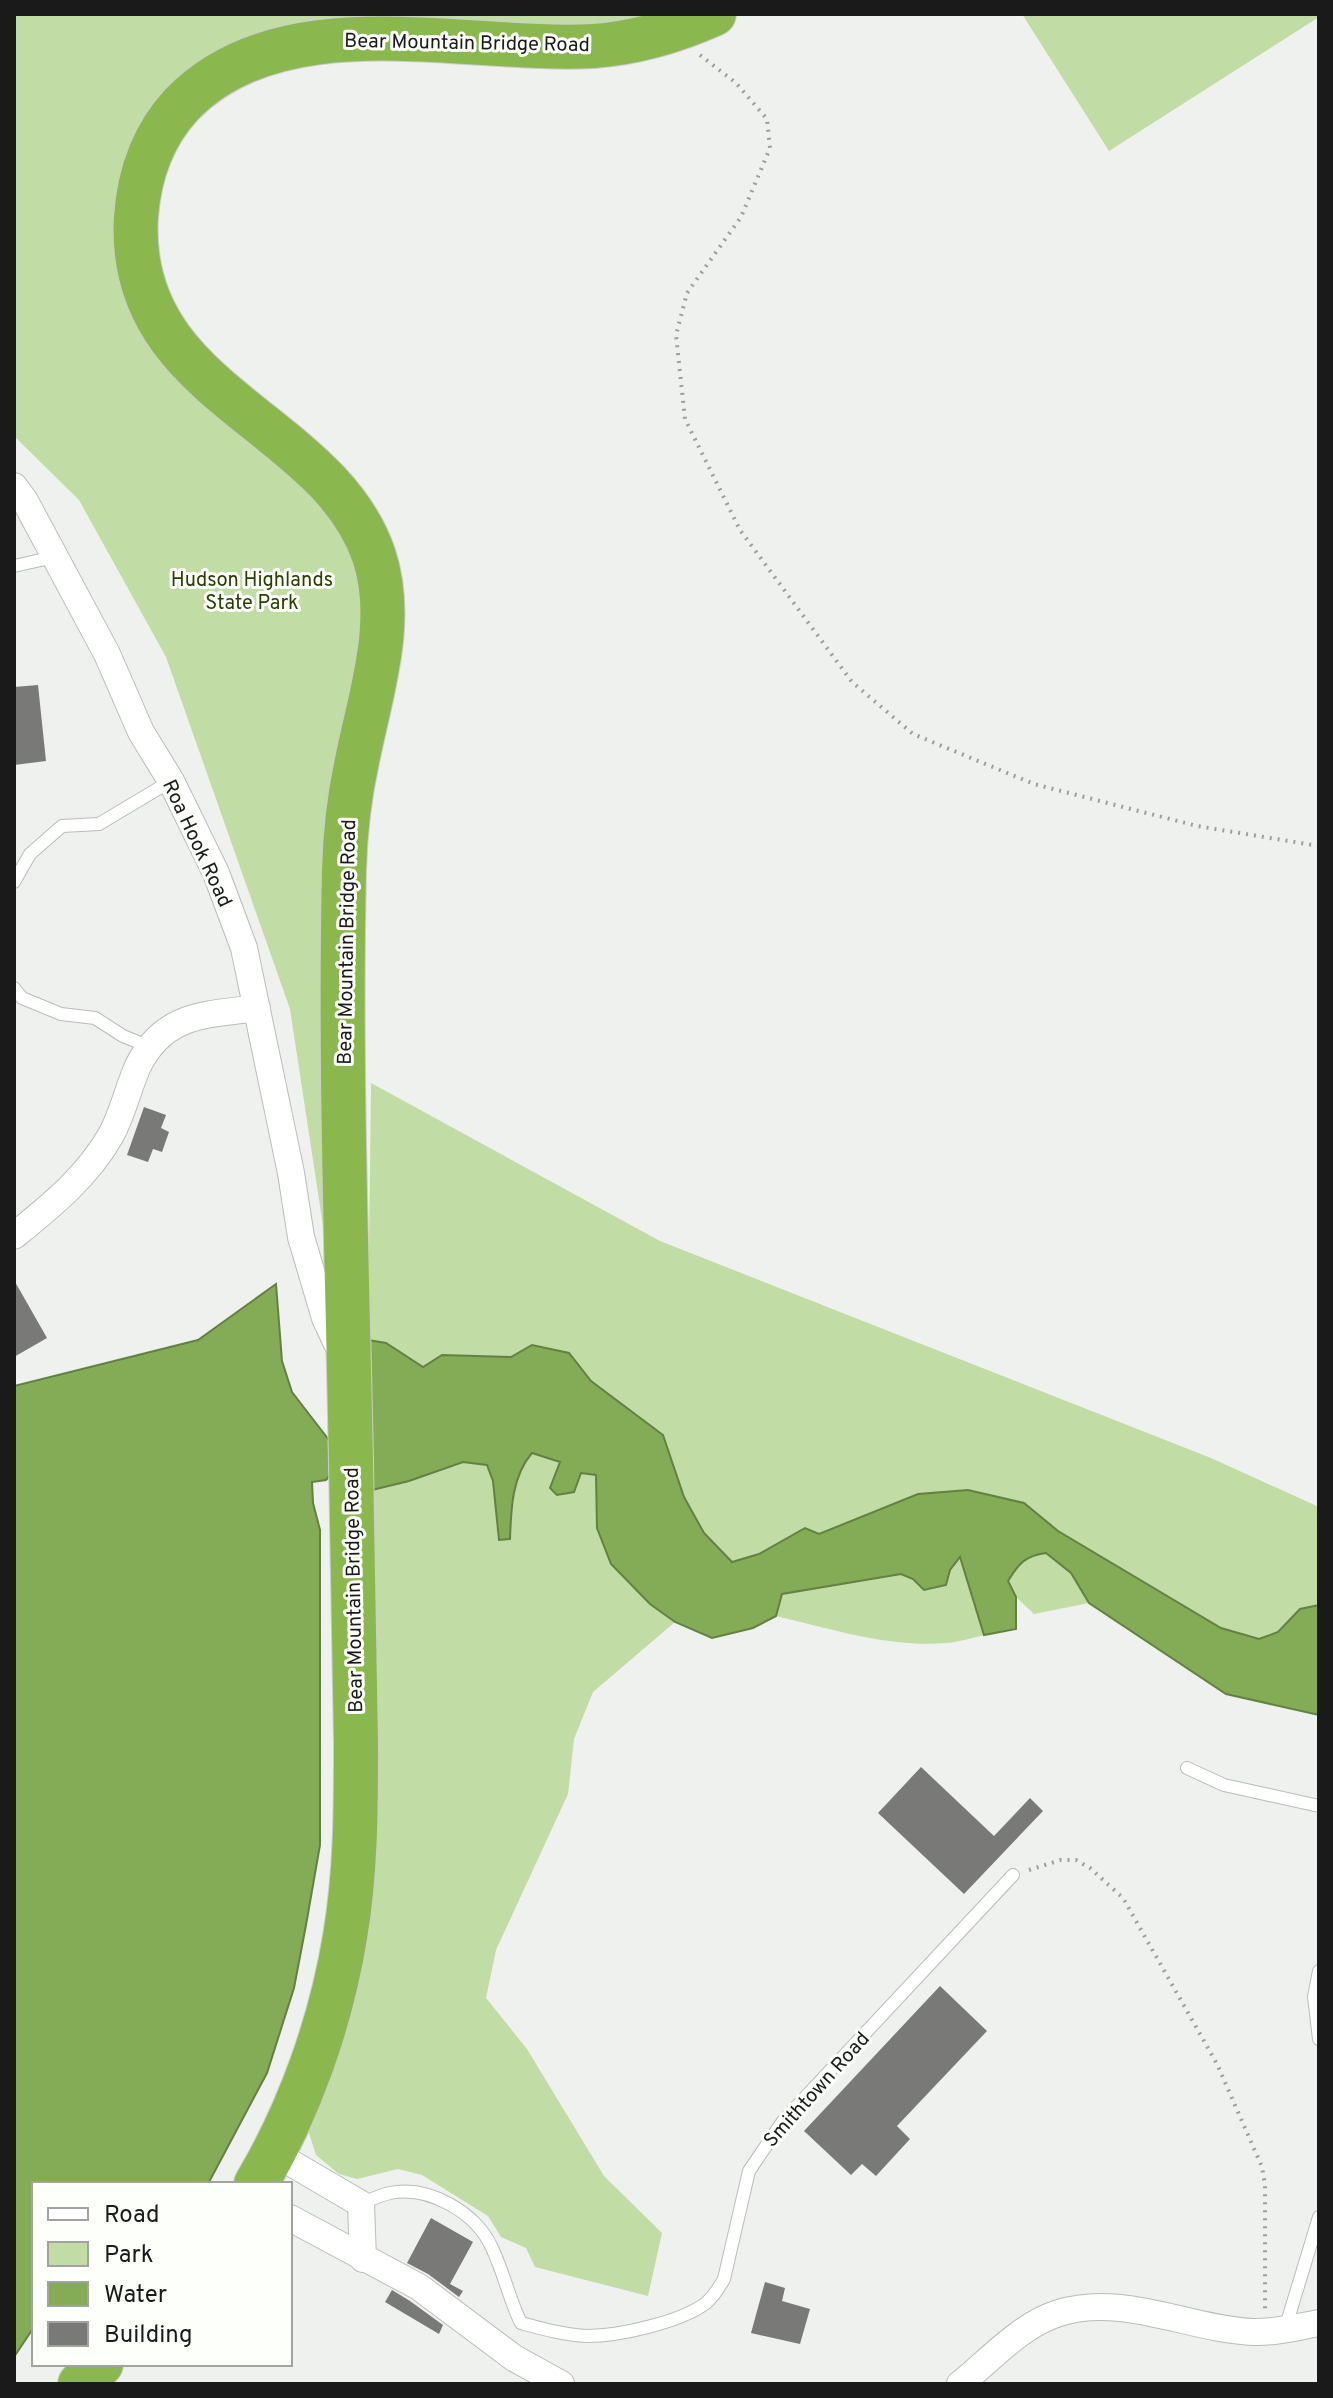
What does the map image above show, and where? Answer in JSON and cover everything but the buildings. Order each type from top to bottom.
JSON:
[{"type":"highway","name":"Bear Mountain Bridge Road","points":[[265,2169],[294,2108],[322,2029],[336,1983],[350,1903],[356,1784],[343,1040],[344,856],[352,783],[379,651],[382,608],[378,573],[362,529],[335,492],[298,456],[213,385],[171,339],[152,306],[141,276],[136,223],[142,177],[149,156],[175,111],[200,86],[232,65],[279,47],[379,32],[593,46],[671,31],[714,14]]},
{"type":"highway","points":[[80,2384],[99,2366]]},
{"type":"street","name":"Roa Hook Road","points":[[14,486],[107,654],[141,732],[171,781],[216,873],[244,948],[301,1237],[325,1318],[334,1341],[350,1364]]},
{"type":"street","points":[[14,1236],[67,1193],[89,1168],[112,1133],[139,1066],[150,1047],[171,1026],[193,1016],[257,1008]]},
{"type":"street","points":[[265,2169],[361,2204],[363,2259]]},
{"type":"street","points":[[292,2219],[419,2287],[514,2358],[561,2384]]},
{"type":"street","points":[[960,2384],[1027,2329],[1059,2313],[1101,2307],[1141,2311],[1212,2326],[1275,2330],[1319,2323]]},
{"type":"lane","points":[[14,566],[54,557]]},
{"type":"lane","points":[[14,882],[30,854],[62,826],[99,824],[171,781]]},
{"type":"lane","points":[[14,988],[22,998],[61,1014],[95,1018],[123,1036],[150,1047]]},
{"type":"lane","points":[[1187,1768],[1224,1785],[1319,1806]]},
{"type":"lane","name":"Smithtown Road","points":[[361,2204],[391,2193],[416,2192],[438,2200],[473,2220],[491,2245],[509,2300],[521,2323],[553,2332],[590,2336],[633,2330],[689,2313],[716,2293],[724,2279],[749,2171],[760,2152],[783,2121],[1013,1875]]},
{"type":"lane","points":[[1319,1971],[1314,1997],[1319,2039]]},
{"type":"lane","points":[[1275,2330],[1319,2217]]},
{"type":"path","points":[[671,31],[736,83],[767,119],[770,148],[741,217],[687,293],[676,335],[685,419],[740,530],[852,682],[913,734],[1034,784],[1197,826],[1319,846]]},
{"type":"path","points":[[1013,1875],[1061,1860],[1076,1860],[1123,1898],[1217,2064],[1254,2146],[1265,2185],[1275,2330]]},
{"type":"green space","name":"Hudson Highlands State Park","points":[[14,14],[686,14],[183,83],[124,257],[160,361],[298,483],[347,533],[366,593],[361,661],[331,778],[322,933],[327,1252],[290,1009],[166,657],[79,500],[14,436]]},
{"type":"green space","points":[[1022,14],[1319,14],[1319,17],[1109,151]]},
{"type":"green space","points":[[371,1083],[660,1241],[1211,1458],[1319,1507],[1319,1605],[1300,1609],[1278,1632],[1259,1639],[1221,1628],[1058,1531],[1024,1503],[865,1516],[819,1534],[805,1528],[759,1554],[732,1563],[704,1533],[684,1497],[663,1435],[591,1381],[569,1353],[532,1345],[511,1357],[443,1355],[423,1368],[386,1343],[368,1340]]},
{"type":"green space","points":[[532,1453],[560,1461],[550,1488],[581,1473],[596,1475],[597,1528],[634,1588],[675,1622],[593,1692],[574,1739],[568,1794],[496,1950],[486,1998],[527,2049],[604,2176],[662,2233],[648,2296],[535,2267],[526,2248],[501,2237],[488,2216],[422,2175],[398,2169],[357,2179],[339,2174],[316,2155],[308,2130],[318,2082],[368,1491],[409,1481],[463,1462],[487,1465],[493,1481],[498,1540],[509,1539],[517,1483]]},
{"type":"green space","points":[[1046,1553],[1071,1573],[1089,1603],[1034,1614],[1016,1597],[1008,1581],[1012,1575],[1028,1558]]},
{"type":"green space","points":[[960,1557],[984,1635],[947,1643],[904,1643],[776,1616],[782,1594],[901,1574],[913,1579],[924,1590]]},
{"type":"water","points":[[276,1284],[282,1361],[292,1392],[332,1444],[331,1474],[326,1480],[312,1482],[313,1503],[320,1530],[320,1845],[294,1988],[267,2073],[209,2182],[32,2182],[32,2330],[14,2357],[14,1386],[198,1340]]},
{"type":"water","points":[[368,1340],[386,1343],[423,1367],[442,1355],[511,1357],[532,1345],[569,1353],[591,1381],[663,1435],[684,1497],[704,1533],[732,1562],[759,1554],[805,1528],[819,1534],[918,1494],[968,1490],[1024,1503],[1058,1531],[1221,1628],[1259,1639],[1278,1632],[1300,1609],[1319,1605],[1319,1715],[1226,1694],[1089,1603],[1071,1573],[1046,1553],[1023,1561],[1008,1581],[1016,1597],[1016,1629],[984,1635],[960,1557],[950,1570],[946,1585],[924,1590],[913,1579],[901,1574],[782,1594],[776,1616],[753,1628],[712,1638],[675,1622],[650,1604],[611,1564],[597,1528],[596,1475],[581,1473],[574,1492],[557,1495],[550,1488],[560,1462],[532,1453],[517,1482],[510,1539],[499,1540],[493,1481],[487,1465],[463,1462],[409,1481],[368,1491]]}]
